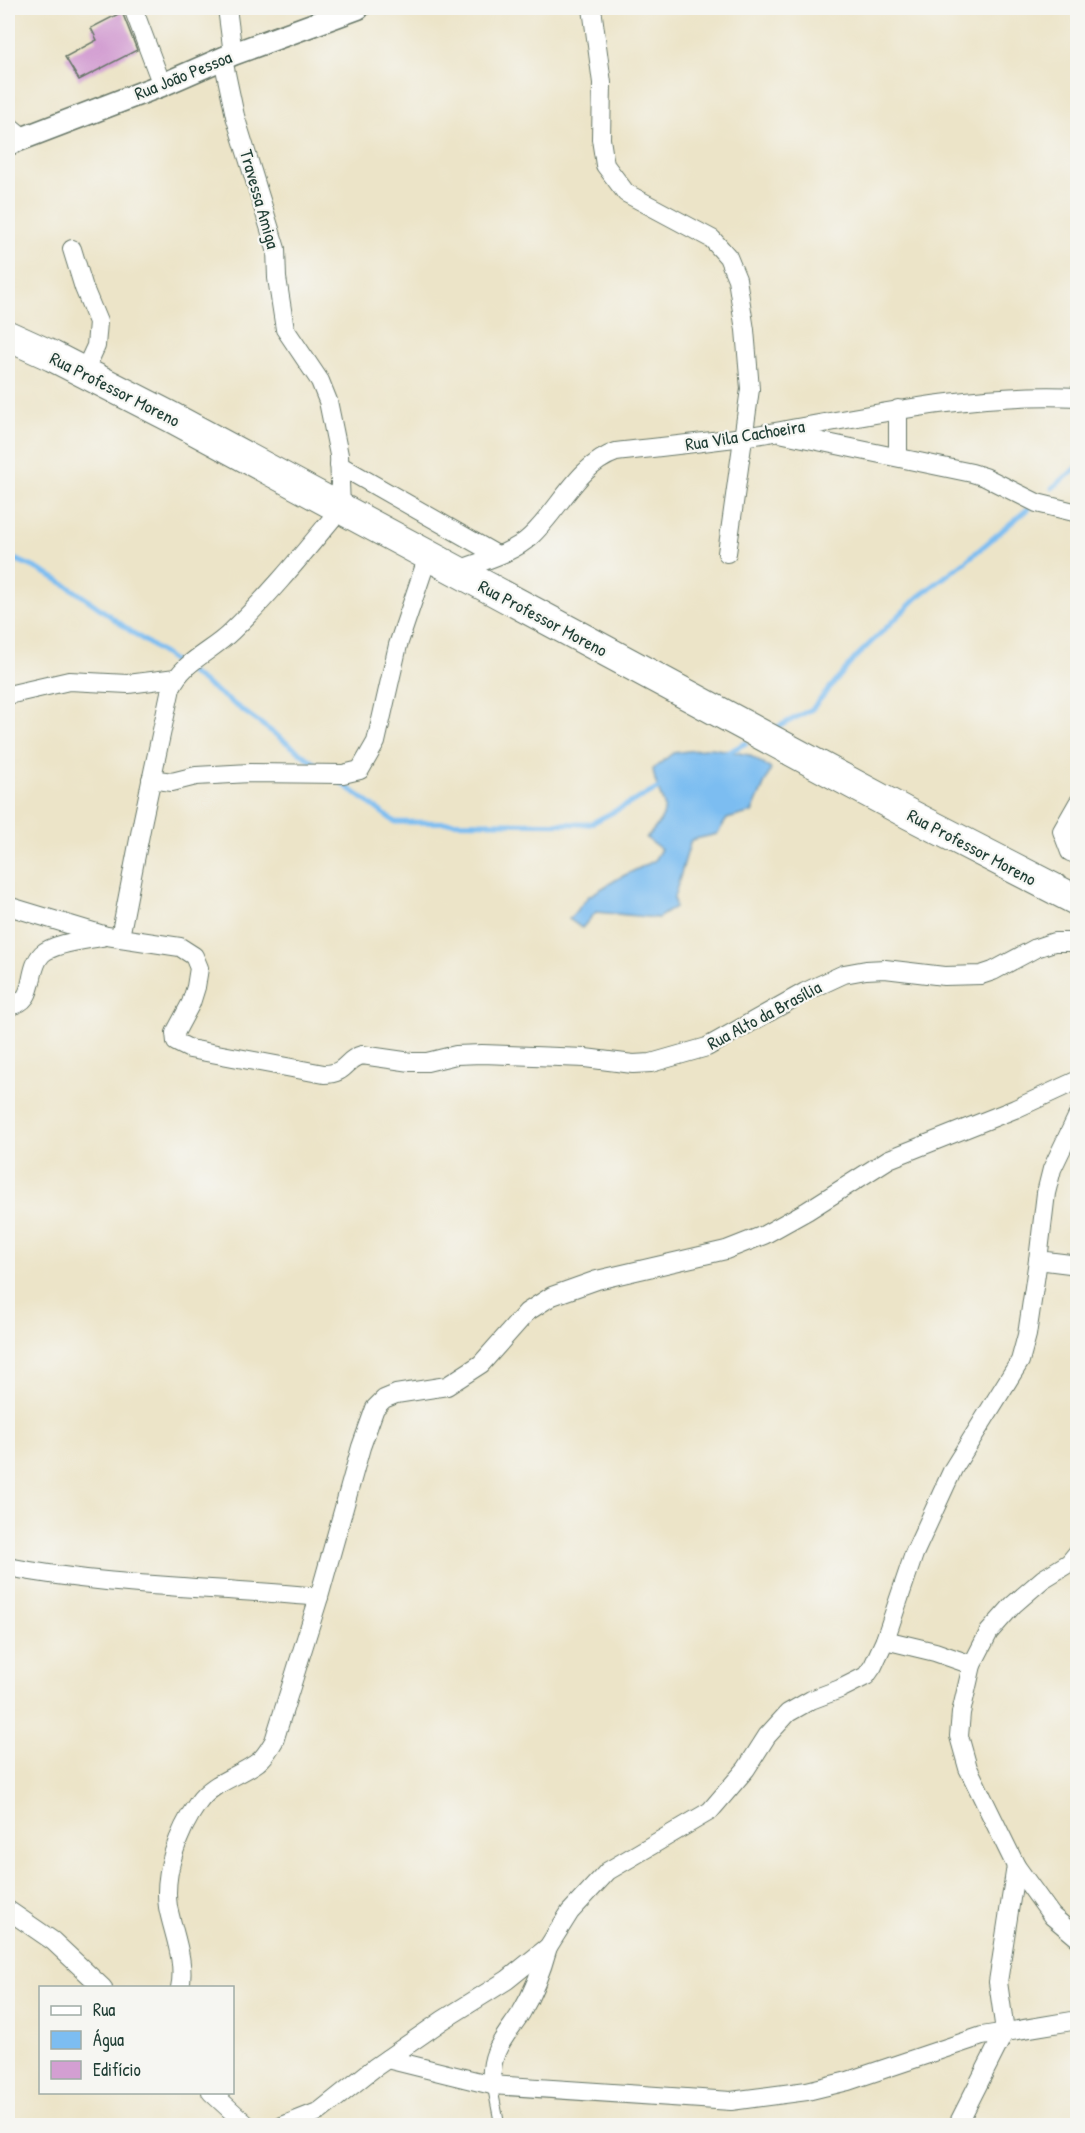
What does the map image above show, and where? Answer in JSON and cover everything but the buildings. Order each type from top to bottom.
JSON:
[{"type":"highway","name":"Rua Professor Moreno","points":[[8,336],[84,372],[341,508],[1077,902]]},
{"type":"street","points":[[133,8],[162,85]]},
{"type":"street","name":"Travessa Amiga","points":[[227,8],[228,57],[234,116],[276,249],[277,278],[285,329],[301,356],[320,381],[328,401],[334,424],[339,465],[341,508]]},
{"type":"street","name":"Rua João Pessoa","points":[[13,136],[162,85],[228,57],[358,8]]},
{"type":"street","points":[[592,8],[602,83],[601,138],[605,165],[626,193],[712,239],[728,257],[737,279],[745,330],[750,389],[727,553]]},
{"type":"street","points":[[72,249],[98,322],[96,346],[84,372]]},
{"type":"street","name":"Rua Vila Cachoeira","points":[[456,571],[516,547],[530,538],[588,468],[605,456],[616,452],[742,437],[920,405],[1001,399],[1077,397]]},
{"type":"street","points":[[898,409],[898,457]]},
{"type":"street","points":[[773,432],[985,477],[1025,499],[1077,513]]},
{"type":"street","points":[[339,465],[497,555]]},
{"type":"street","points":[[113,937],[171,688],[176,678],[195,659],[230,634],[341,508]]},
{"type":"street","points":[[151,779],[172,782],[196,776],[250,773],[343,774],[360,770],[376,742],[398,645],[428,556]]},
{"type":"street","points":[[8,695],[69,681],[128,684],[176,678]]},
{"type":"street","points":[[1077,803],[1062,831],[1070,852],[1077,855]]},
{"type":"street","points":[[8,906],[113,937]]},
{"type":"street","points":[[8,1006],[21,1002],[27,995],[38,960],[47,950],[113,937]]},
{"type":"street","name":"Rua Alto da Brasília","points":[[113,937],[180,947],[194,956],[199,968],[196,987],[175,1038],[176,1042],[190,1049],[324,1074],[340,1071],[358,1056],[421,1063],[456,1055],[482,1054],[585,1058],[633,1064],[651,1063],[707,1047],[805,992],[844,974],[885,969],[944,976],[981,975],[993,972],[1045,945],[1054,942],[1077,942]]},
{"type":"street","points":[[180,1986],[181,1962],[168,1905],[171,1861],[186,1822],[199,1802],[212,1789],[257,1763],[274,1741],[319,1597],[361,1447],[375,1408],[384,1399],[396,1394],[447,1386],[456,1381],[481,1364],[527,1312],[552,1296],[597,1280],[726,1250],[764,1235],[807,1211],[889,1159],[1015,1109],[1077,1080]]},
{"type":"street","points":[[492,2085],[490,2069],[500,2042],[522,2012],[542,1968],[548,1947],[570,1912],[608,1871],[710,1810],[746,1769],[767,1736],[788,1713],[811,1700],[866,1676],[873,1666],[885,1640],[914,1554],[953,1469],[1020,1361],[1038,1260],[1046,1193],[1052,1169],[1077,1115]]},
{"type":"street","points":[[1038,1260],[1077,1265]]},
{"type":"street","points":[[1077,1552],[1069,1563],[1043,1579],[1013,1605],[989,1632],[972,1665],[961,1713],[959,1736],[968,1768],[1016,1866],[1052,1916],[1077,1938]]},
{"type":"street","points":[[8,1567],[83,1579],[134,1584],[226,1588],[319,1597]]},
{"type":"street","points":[[885,1640],[935,1652],[972,1665]]},
{"type":"street","points":[[957,2126],[1005,2031],[998,1982],[1016,1866]]},
{"type":"street","points":[[8,1910],[53,1941],[101,1986]]},
{"type":"street","points":[[282,2126],[318,2119],[387,2059],[507,1980],[548,1947]]},
{"type":"street","points":[[387,2059],[492,2085],[731,2101],[807,2091],[848,2081],[982,2036],[1077,2020]]},
{"type":"street","points":[[213,2094],[248,2126]]},
{"type":"lane","points":[[492,2085],[500,2126]]},
{"type":"water","points":[[712,748],[749,755],[771,769],[752,812],[727,819],[717,834],[691,840],[674,897],[675,907],[658,918],[596,912],[582,928],[569,919],[589,896],[654,861],[661,849],[646,838],[662,818],[664,811],[653,769],[673,753]]},
{"type":"waterway","points":[[1052,488],[1078,467]]},
{"type":"waterway","points":[[776,728],[812,709],[856,657],[918,597],[966,561],[1030,507]]},
{"type":"waterway","points":[[8,557],[25,563],[72,589],[321,768]]},
{"type":"waterway","points":[[725,754],[746,743]]},
{"type":"waterway","points":[[336,779],[395,822],[590,824],[663,786]]}]
